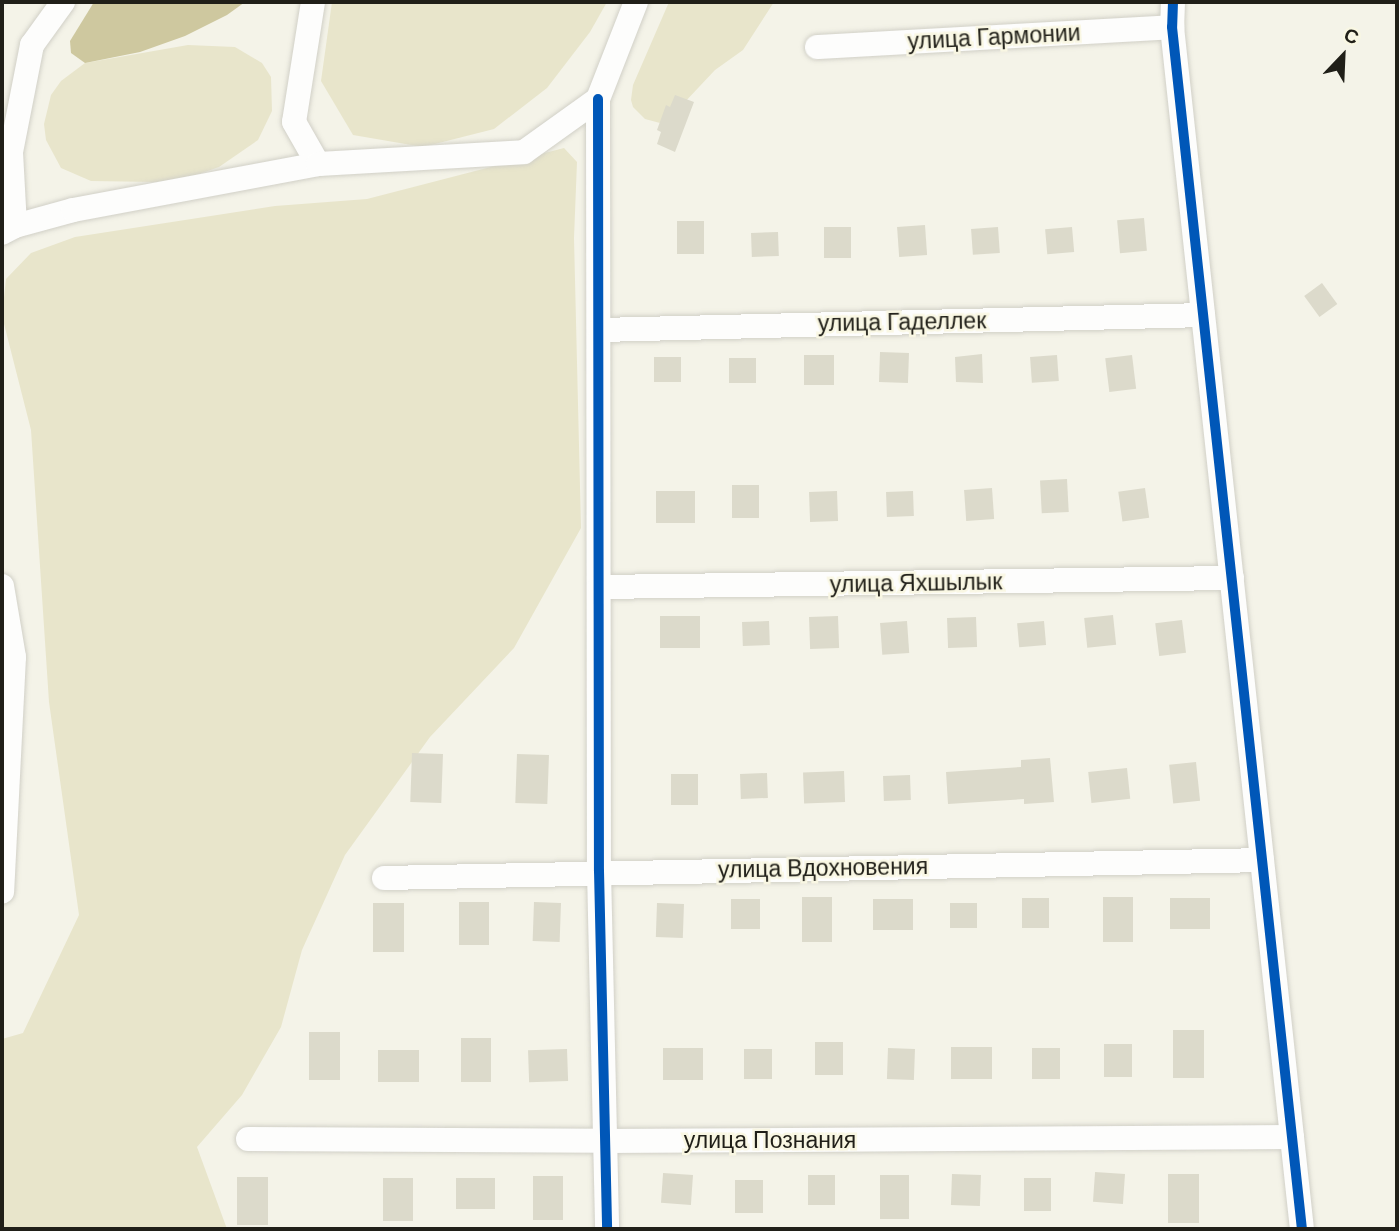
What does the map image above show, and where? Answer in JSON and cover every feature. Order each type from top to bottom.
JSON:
[{"type":"street","points":[[63,2],[32,45],[11,152],[8,230],[73,210],[318,164],[524,152],[598,99]]},
{"type":"street","points":[[313,2],[294,122],[318,164]]},
{"type":"street","points":[[607,1229],[599,872],[598,99],[636,2]]},
{"type":"street","points":[[1173,2],[1172,27],[1302,1229]]},
{"type":"street","name":"улица Гармонии","points":[[817,47],[1172,27]]},
{"type":"street","name":"улица Гаделлек","points":[[600,330],[1203,315]]},
{"type":"street","name":"улица Яхшылык","points":[[600,587],[1232,578]]},
{"type":"street","points":[[2,586],[14,657],[2,892]]},
{"type":"street","name":"улица Вдохновения","points":[[384,878],[1262,860]]},
{"type":"street","name":"улица Познания","points":[[248,1139],[603,1141],[1292,1137]]},
{"type":"shaded area","points":[[94,2],[245,2],[227,15],[185,36],[140,52],[85,63],[71,53],[70,41]]},
{"type":"shaded area","points":[[332,2],[607,2],[590,32],[547,88],[494,129],[423,147],[353,135],[321,81]]},
{"type":"shaded area","points":[[669,2],[774,2],[743,50],[715,70],[667,121],[660,123],[645,119],[633,107],[631,100],[633,85]]},
{"type":"shaded area","points":[[188,45],[235,47],[262,63],[271,77],[272,111],[258,140],[219,167],[187,178],[156,182],[91,181],[61,168],[46,140],[44,124],[51,95],[61,81],[85,63]]},
{"type":"shaded area","points":[[564,148],[577,162],[574,238],[581,528],[514,648],[430,737],[345,855],[302,950],[281,1027],[242,1095],[197,1147],[227,1229],[2,1229],[2,1039],[23,1033],[79,915],[49,702],[31,430],[2,316],[6,279],[31,253],[75,237],[275,206],[367,199]]},
{"type":"building","points":[[675,95],[694,102],[675,152],[657,144],[661,132],[657,130],[666,105],[670,107]]},
{"type":"building","points":[[1144,218],[1147,251],[1120,253],[1117,220]]},
{"type":"building","points":[[677,221],[704,221],[704,254],[677,254]]},
{"type":"building","points":[[925,225],[927,255],[899,257],[897,227]]},
{"type":"building","points":[[824,227],[851,227],[851,258],[824,258]]},
{"type":"building","points":[[998,227],[1000,253],[973,255],[971,229]]},
{"type":"building","points":[[1072,227],[1074,252],[1047,254],[1045,229]]},
{"type":"building","points":[[778,232],[779,256],[752,257],[751,233]]},
{"type":"building","points":[[1322,283],[1337,304],[1319,317],[1304,296]]},
{"type":"building","points":[[880,352],[909,353],[908,383],[879,382]]},
{"type":"building","points":[[982,354],[983,383],[956,382],[955,357]]},
{"type":"building","points":[[804,355],[834,355],[834,385],[804,385]]},
{"type":"building","points":[[1057,355],[1059,381],[1032,383],[1030,357]]},
{"type":"building","points":[[1132,355],[1136,389],[1109,392],[1105,358]]},
{"type":"building","points":[[654,357],[681,357],[681,382],[654,382]]},
{"type":"building","points":[[729,358],[756,358],[756,383],[729,383]]},
{"type":"building","points":[[1067,479],[1069,512],[1042,513],[1040,480]]},
{"type":"building","points":[[732,485],[759,485],[759,518],[732,518]]},
{"type":"building","points":[[992,488],[994,519],[966,521],[964,490]]},
{"type":"building","points":[[1145,488],[1149,518],[1122,521],[1118,492]]},
{"type":"building","points":[[656,491],[695,491],[695,523],[656,523]]},
{"type":"building","points":[[837,491],[838,521],[810,522],[809,492]]},
{"type":"building","points":[[913,491],[914,516],[887,517],[886,492]]},
{"type":"building","points":[[1113,615],[1116,645],[1087,648],[1084,618]]},
{"type":"building","points":[[660,616],[700,616],[700,648],[660,648]]},
{"type":"building","points":[[838,616],[839,648],[810,649],[809,617]]},
{"type":"building","points":[[976,617],[977,647],[948,648],[947,618]]},
{"type":"building","points":[[1182,620],[1186,653],[1159,656],[1155,623]]},
{"type":"building","points":[[769,621],[770,645],[743,646],[742,622]]},
{"type":"building","points":[[907,621],[909,653],[882,655],[880,623]]},
{"type":"building","points":[[1044,621],[1046,645],[1019,647],[1017,623]]},
{"type":"building","points":[[412,753],[443,754],[441,803],[410,802]]},
{"type":"building","points":[[517,754],[549,755],[547,804],[515,803]]},
{"type":"building","points":[[1050,758],[1054,802],[1024,804],[1024,799],[948,804],[946,772],[1021,767],[1021,760]]},
{"type":"building","points":[[1196,762],[1200,801],[1173,804],[1169,765]]},
{"type":"building","points":[[1127,768],[1130,799],[1091,803],[1088,772]]},
{"type":"building","points":[[844,771],[845,802],[804,803],[803,772]]},
{"type":"building","points":[[767,773],[768,798],[741,799],[740,774]]},
{"type":"building","points":[[671,774],[698,774],[698,805],[671,805]]},
{"type":"building","points":[[910,775],[911,800],[884,801],[883,776]]},
{"type":"building","points":[[802,897],[832,897],[832,942],[802,942]]},
{"type":"building","points":[[1103,897],[1133,897],[1133,942],[1103,942]]},
{"type":"building","points":[[1022,898],[1049,898],[1049,928],[1022,928]]},
{"type":"building","points":[[1170,898],[1210,898],[1210,929],[1170,929]]},
{"type":"building","points":[[731,899],[760,899],[760,929],[731,929]]},
{"type":"building","points":[[873,899],[913,899],[913,930],[873,930]]},
{"type":"building","points":[[459,902],[489,902],[489,945],[459,945]]},
{"type":"building","points":[[534,902],[561,903],[560,942],[533,941]]},
{"type":"building","points":[[373,903],[404,903],[404,952],[373,952]]},
{"type":"building","points":[[657,903],[684,904],[683,938],[656,937]]},
{"type":"building","points":[[950,903],[977,903],[977,928],[950,928]]},
{"type":"building","points":[[1173,1030],[1204,1030],[1204,1078],[1173,1078]]},
{"type":"building","points":[[309,1032],[340,1032],[340,1080],[309,1080]]},
{"type":"building","points":[[461,1038],[491,1038],[491,1082],[461,1082]]},
{"type":"building","points":[[815,1042],[843,1042],[843,1075],[815,1075]]},
{"type":"building","points":[[1104,1044],[1132,1044],[1132,1077],[1104,1077]]},
{"type":"building","points":[[951,1047],[992,1047],[992,1079],[951,1079]]},
{"type":"building","points":[[663,1048],[703,1048],[703,1080],[663,1080]]},
{"type":"building","points":[[888,1048],[915,1049],[914,1080],[887,1079]]},
{"type":"building","points":[[1032,1048],[1060,1048],[1060,1079],[1032,1079]]},
{"type":"building","points":[[567,1049],[568,1081],[529,1082],[528,1050]]},
{"type":"building","points":[[744,1049],[772,1049],[772,1079],[744,1079]]},
{"type":"building","points":[[378,1050],[419,1050],[419,1082],[378,1082]]},
{"type":"building","points":[[1095,1172],[1125,1174],[1123,1204],[1093,1202]]},
{"type":"building","points":[[663,1173],[693,1175],[691,1205],[661,1203]]},
{"type":"building","points":[[952,1174],[981,1175],[980,1206],[951,1205]]},
{"type":"building","points":[[1168,1174],[1199,1174],[1199,1223],[1168,1223]]},
{"type":"building","points":[[808,1175],[835,1175],[835,1205],[808,1205]]},
{"type":"building","points":[[880,1175],[909,1175],[909,1219],[880,1219]]},
{"type":"building","points":[[533,1176],[563,1176],[563,1220],[533,1220]]},
{"type":"building","points":[[237,1177],[268,1177],[268,1225],[237,1225]]},
{"type":"building","points":[[383,1178],[413,1178],[413,1221],[383,1221]]},
{"type":"building","points":[[456,1178],[495,1178],[495,1209],[456,1209]]},
{"type":"building","points":[[1024,1178],[1051,1178],[1051,1211],[1024,1211]]},
{"type":"building","points":[[735,1180],[763,1180],[763,1213],[735,1213]]},
{"type":"cycle path","points":[[1173,2],[1172,27],[1302,1229]]},
{"type":"cycle path","points":[[598,99],[599,871],[607,1229]]}]
